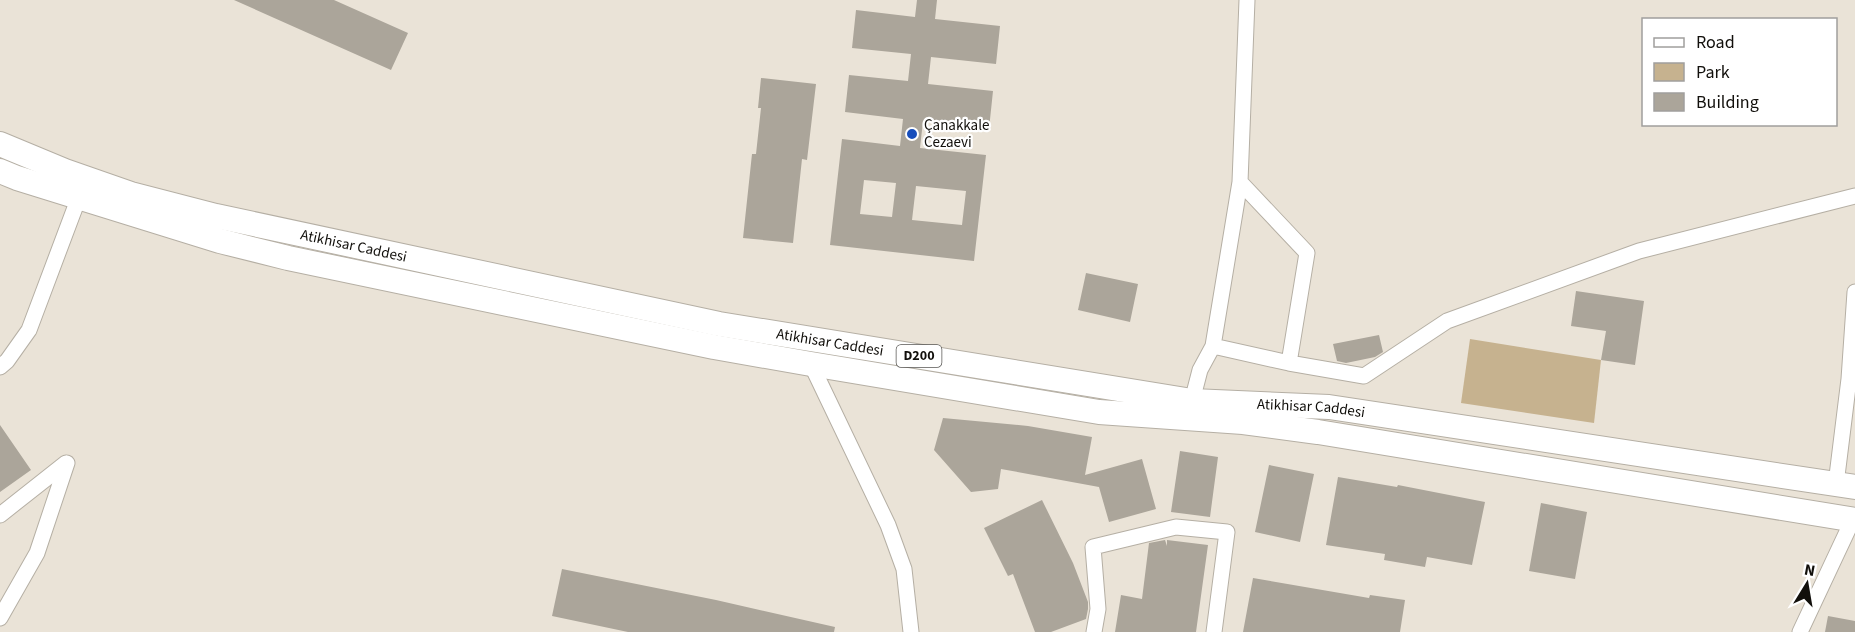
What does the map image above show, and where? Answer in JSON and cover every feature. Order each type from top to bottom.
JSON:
[{"type":"highway","name":"Atikhisar Caddesi","points":[[0,144],[65,171],[131,194],[216,216],[719,324],[1192,401],[1329,407],[1846,485]]},
{"type":"highway","name":"Atikhisar Caddesi","points":[[6,176],[220,241],[288,258],[714,347],[1099,412],[1243,422],[1318,432],[1854,520]]},
{"type":"highway","points":[[1009,396],[1011,372]]},
{"type":"street","points":[[1192,401],[1200,370],[1213,346],[1240,182],[1246,0]]},
{"type":"street","points":[[1240,182],[1307,253],[1289,363]]},
{"type":"street","points":[[1213,346],[1289,363],[1364,376],[1447,321],[1639,251],[1855,196]]},
{"type":"street","points":[[2,360],[29,330],[79,197]]},
{"type":"street","points":[[1846,485],[1855,292]]},
{"type":"street","points":[[811,364],[888,525],[904,569],[911,632]]},
{"type":"street","points":[[0,515],[67,463],[37,553],[0,618]]},
{"type":"street","points":[[1800,632],[1854,520]]},
{"type":"street","points":[[1094,632],[1098,609],[1093,547],[1176,527],[1227,532],[1214,632]]},
{"type":"green space","points":[[1470,339],[1601,360],[1594,423],[1461,403]]},
{"type":"building","points":[[234,0],[334,0],[408,33],[391,70]]},
{"type":"building","name":"Çanakkale Cezaevi","points":[[917,0],[937,0],[935,19],[1000,26],[996,64],[931,57],[928,84],[993,91],[989,129],[923,121],[920,148],[986,155],[974,261],[830,245],[842,139],[900,146],[903,119],[845,112],[849,75],[908,81],[911,54],[852,48],[856,10],[915,17]],"holes":[[[864,180],[896,183],[892,217],[860,214]],[[916,186],[966,191],[962,225],[912,220]]]},
{"type":"building","points":[[761,78],[816,84],[807,160],[802,159],[793,243],[743,238],[752,154],[756,154],[761,108],[758,108]]},
{"type":"building","points":[[1086,273],[1138,284],[1130,322],[1078,310]]},
{"type":"building","points":[[1576,291],[1644,301],[1635,365],[1601,360],[1606,331],[1571,326]]},
{"type":"building","points":[[1379,335],[1383,352],[1375,357],[1346,363],[1337,361],[1333,344]]},
{"type":"building","points":[[943,418],[1028,426],[1092,437],[1085,475],[1142,459],[1156,509],[1109,522],[1099,487],[1001,469],[998,489],[971,492],[934,450]]},
{"type":"building","points":[[0,425],[31,470],[0,492]]},
{"type":"building","points":[[1180,451],[1218,457],[1210,517],[1171,512]]},
{"type":"building","points":[[1269,465],[1314,474],[1300,542],[1255,532]]},
{"type":"building","points":[[1338,477],[1397,487],[1398,485],[1485,502],[1472,565],[1427,557],[1425,567],[1384,560],[1385,554],[1326,545]]},
{"type":"building","points":[[1042,500],[1073,563],[1088,602],[1086,619],[1051,632],[1035,632],[1013,574],[1008,576],[984,528]]},
{"type":"building","points":[[1541,503],[1587,512],[1575,579],[1529,571]]},
{"type":"building","points":[[1165,540],[1167,546],[1167,540],[1208,545],[1196,632],[1115,632],[1121,595],[1142,599],[1149,543]]},
{"type":"building","points":[[562,569],[835,627],[834,632],[628,632],[552,616]]},
{"type":"building","points":[[1253,578],[1369,598],[1370,595],[1405,600],[1400,632],[1243,632]]},
{"type":"building","points":[[1828,616],[1855,621],[1855,632],[1825,632]]},
{"type":"place","name":"Çanakkale Cezaevi","points":[[912,134]]}]
